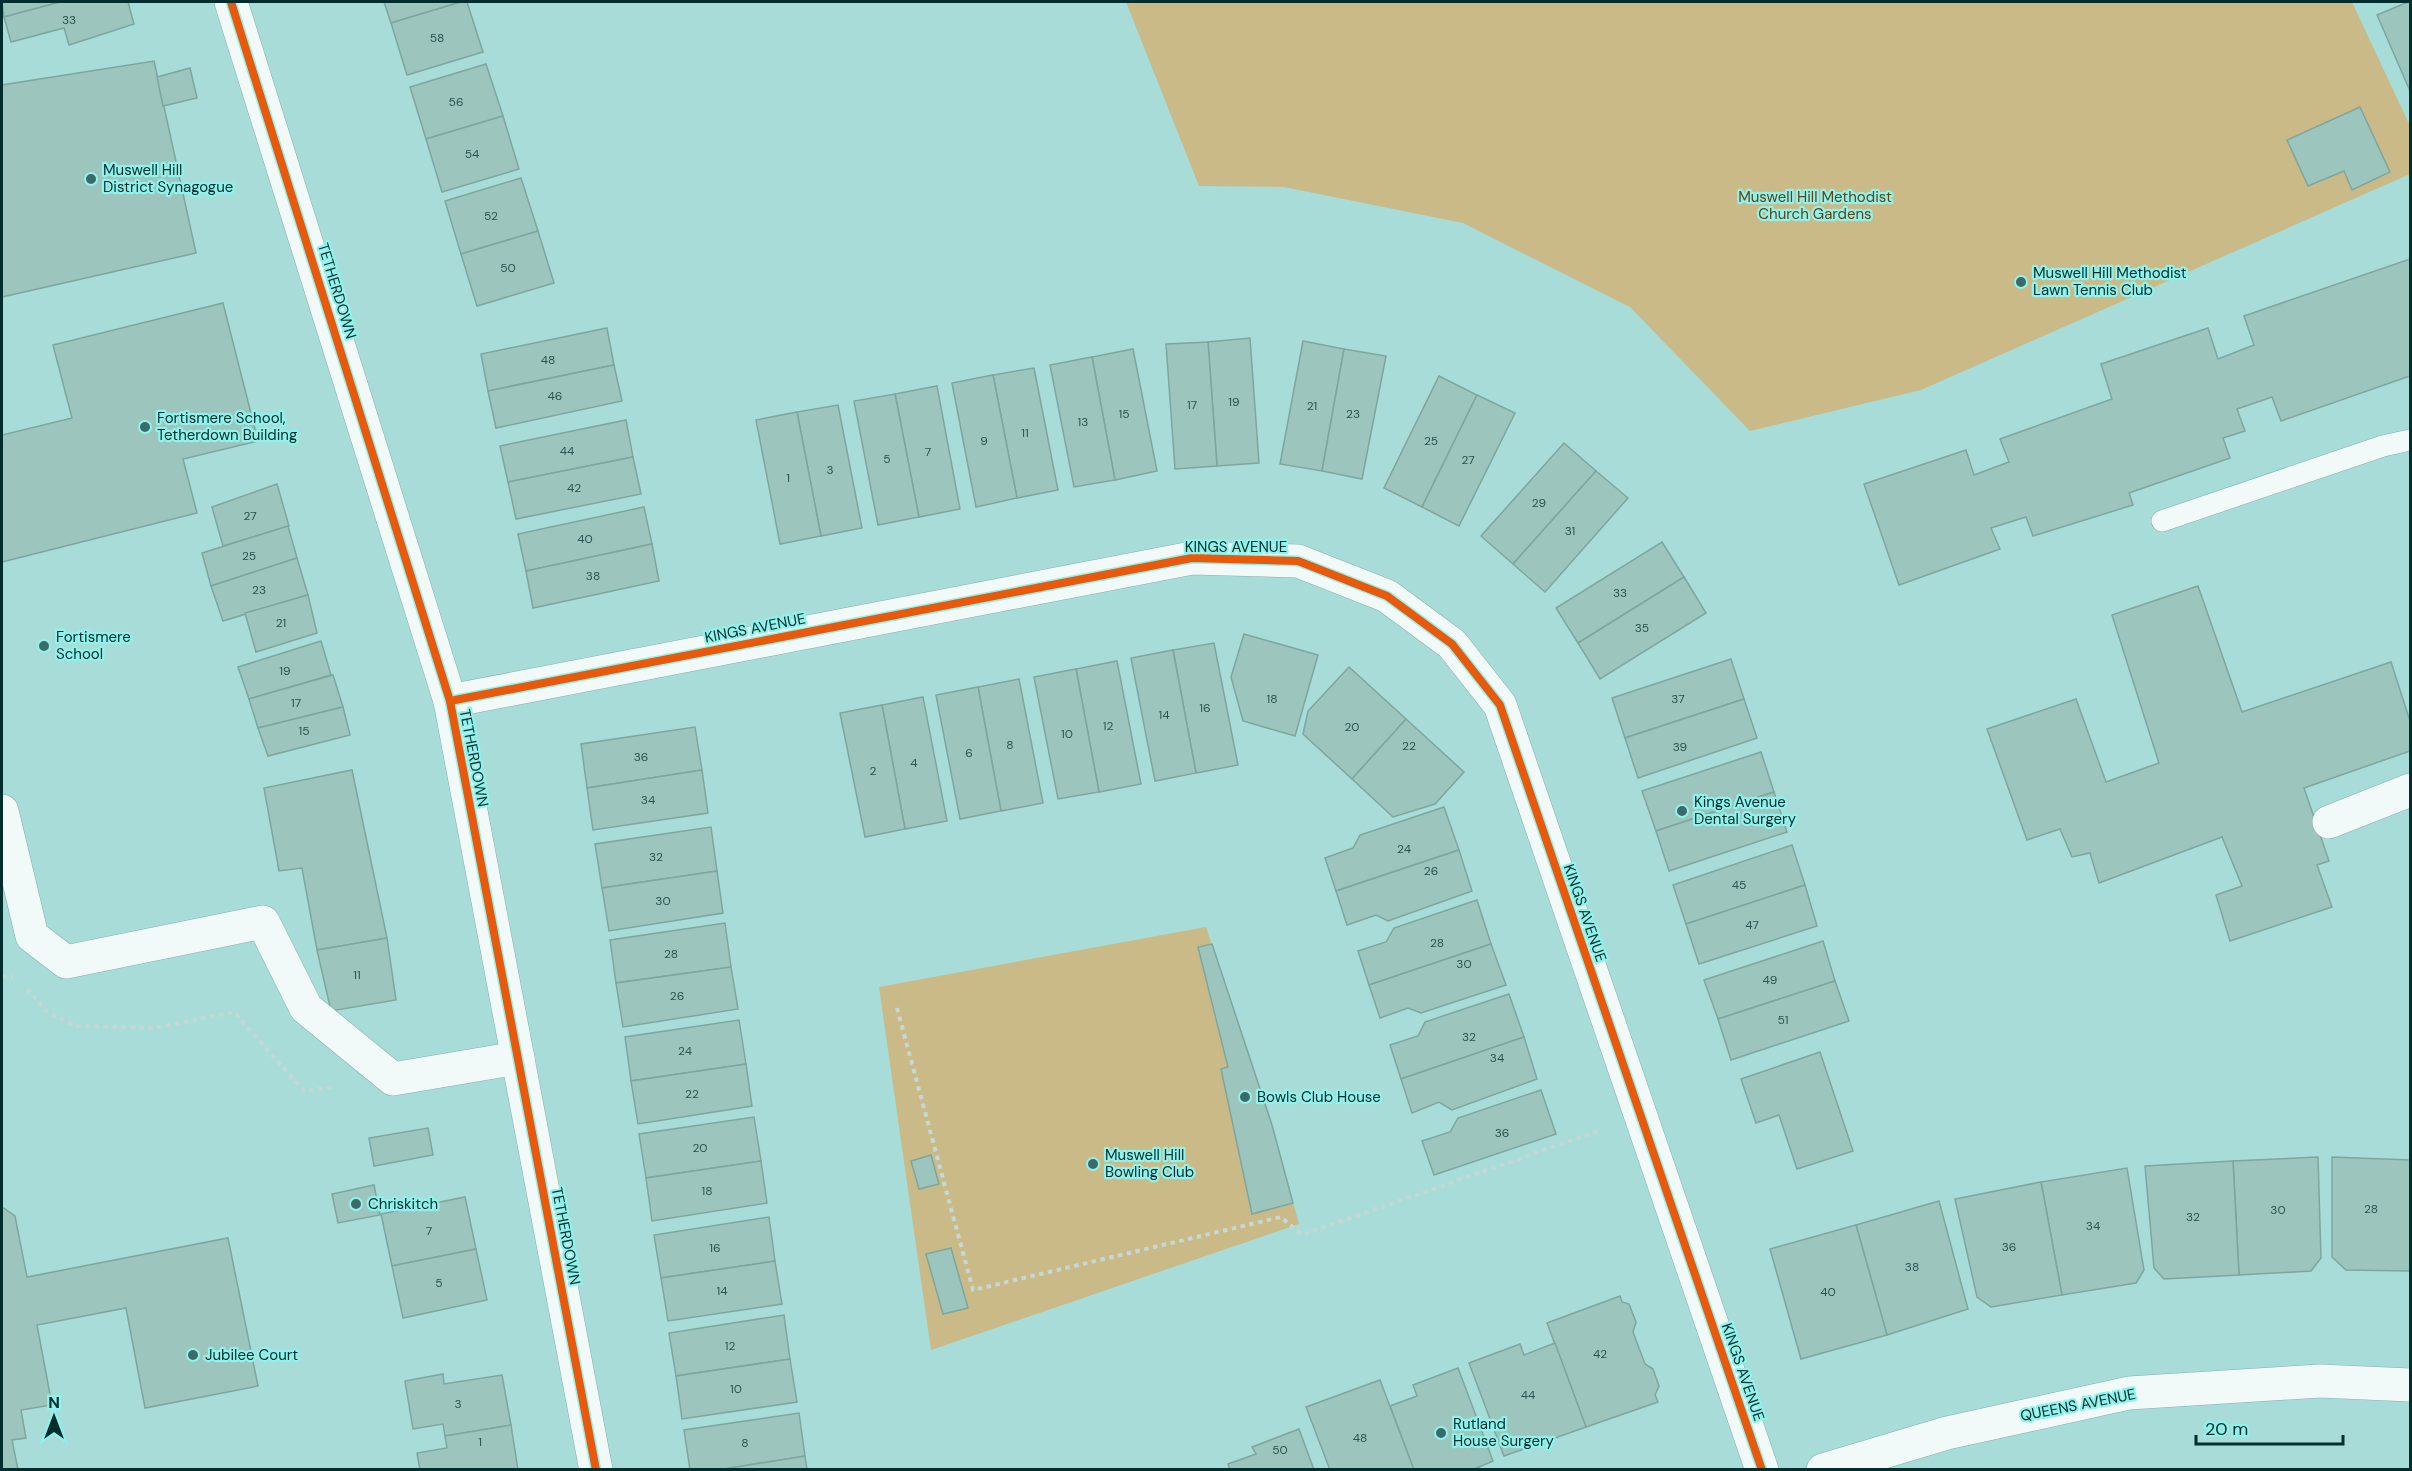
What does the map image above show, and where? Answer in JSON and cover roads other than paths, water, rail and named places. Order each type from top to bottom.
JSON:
[{"type":"street","name":"TETHERDOWN","points":[[231,2],[450,701],[596,1470]]},
{"type":"street","name":"KINGS AVENUE","points":[[450,701],[1192,558],[1298,561],[1387,596],[1452,644],[1500,705],[1762,1470]]},
{"type":"street","points":[[2329,822],[2410,790]]},
{"type":"street","points":[[2,811],[32,936],[66,962],[263,922],[306,1008],[393,1078],[518,1058]]},
{"type":"street","name":"QUEENS AVENUE","points":[[1823,1470],[1947,1433],[2129,1393],[2320,1381],[2410,1385]]},
{"type":"lane","points":[[2162,521],[2383,446],[2410,440]]},
{"type":"place","name":"Muswell Hill District Synagogue","points":[[91,179]]},
{"type":"place","name":"Muswell Hill Methodist Lawn Tennis Club","points":[[2021,282]]},
{"type":"place","name":"Fortismere School, Tetherdown Building","points":[[145,427]]},
{"type":"place","name":"Fortismere School","points":[[44,646]]},
{"type":"place","name":"Kings Avenue Dental Surgery","points":[[1682,811]]},
{"type":"place","name":"Bowls Club House","points":[[1245,1097]]},
{"type":"place","name":"Muswell Hill Bowling Club","points":[[1093,1164]]},
{"type":"place","name":"Chriskitch","points":[[356,1204]]},
{"type":"place","name":"Jubilee Court","points":[[193,1355]]},
{"type":"place","name":"Rutland House Surgery","points":[[1441,1433]]},
{"type":"park label","name":"Muswell Hill Methodist Church Gardens","points":[[1815,206]]}]
